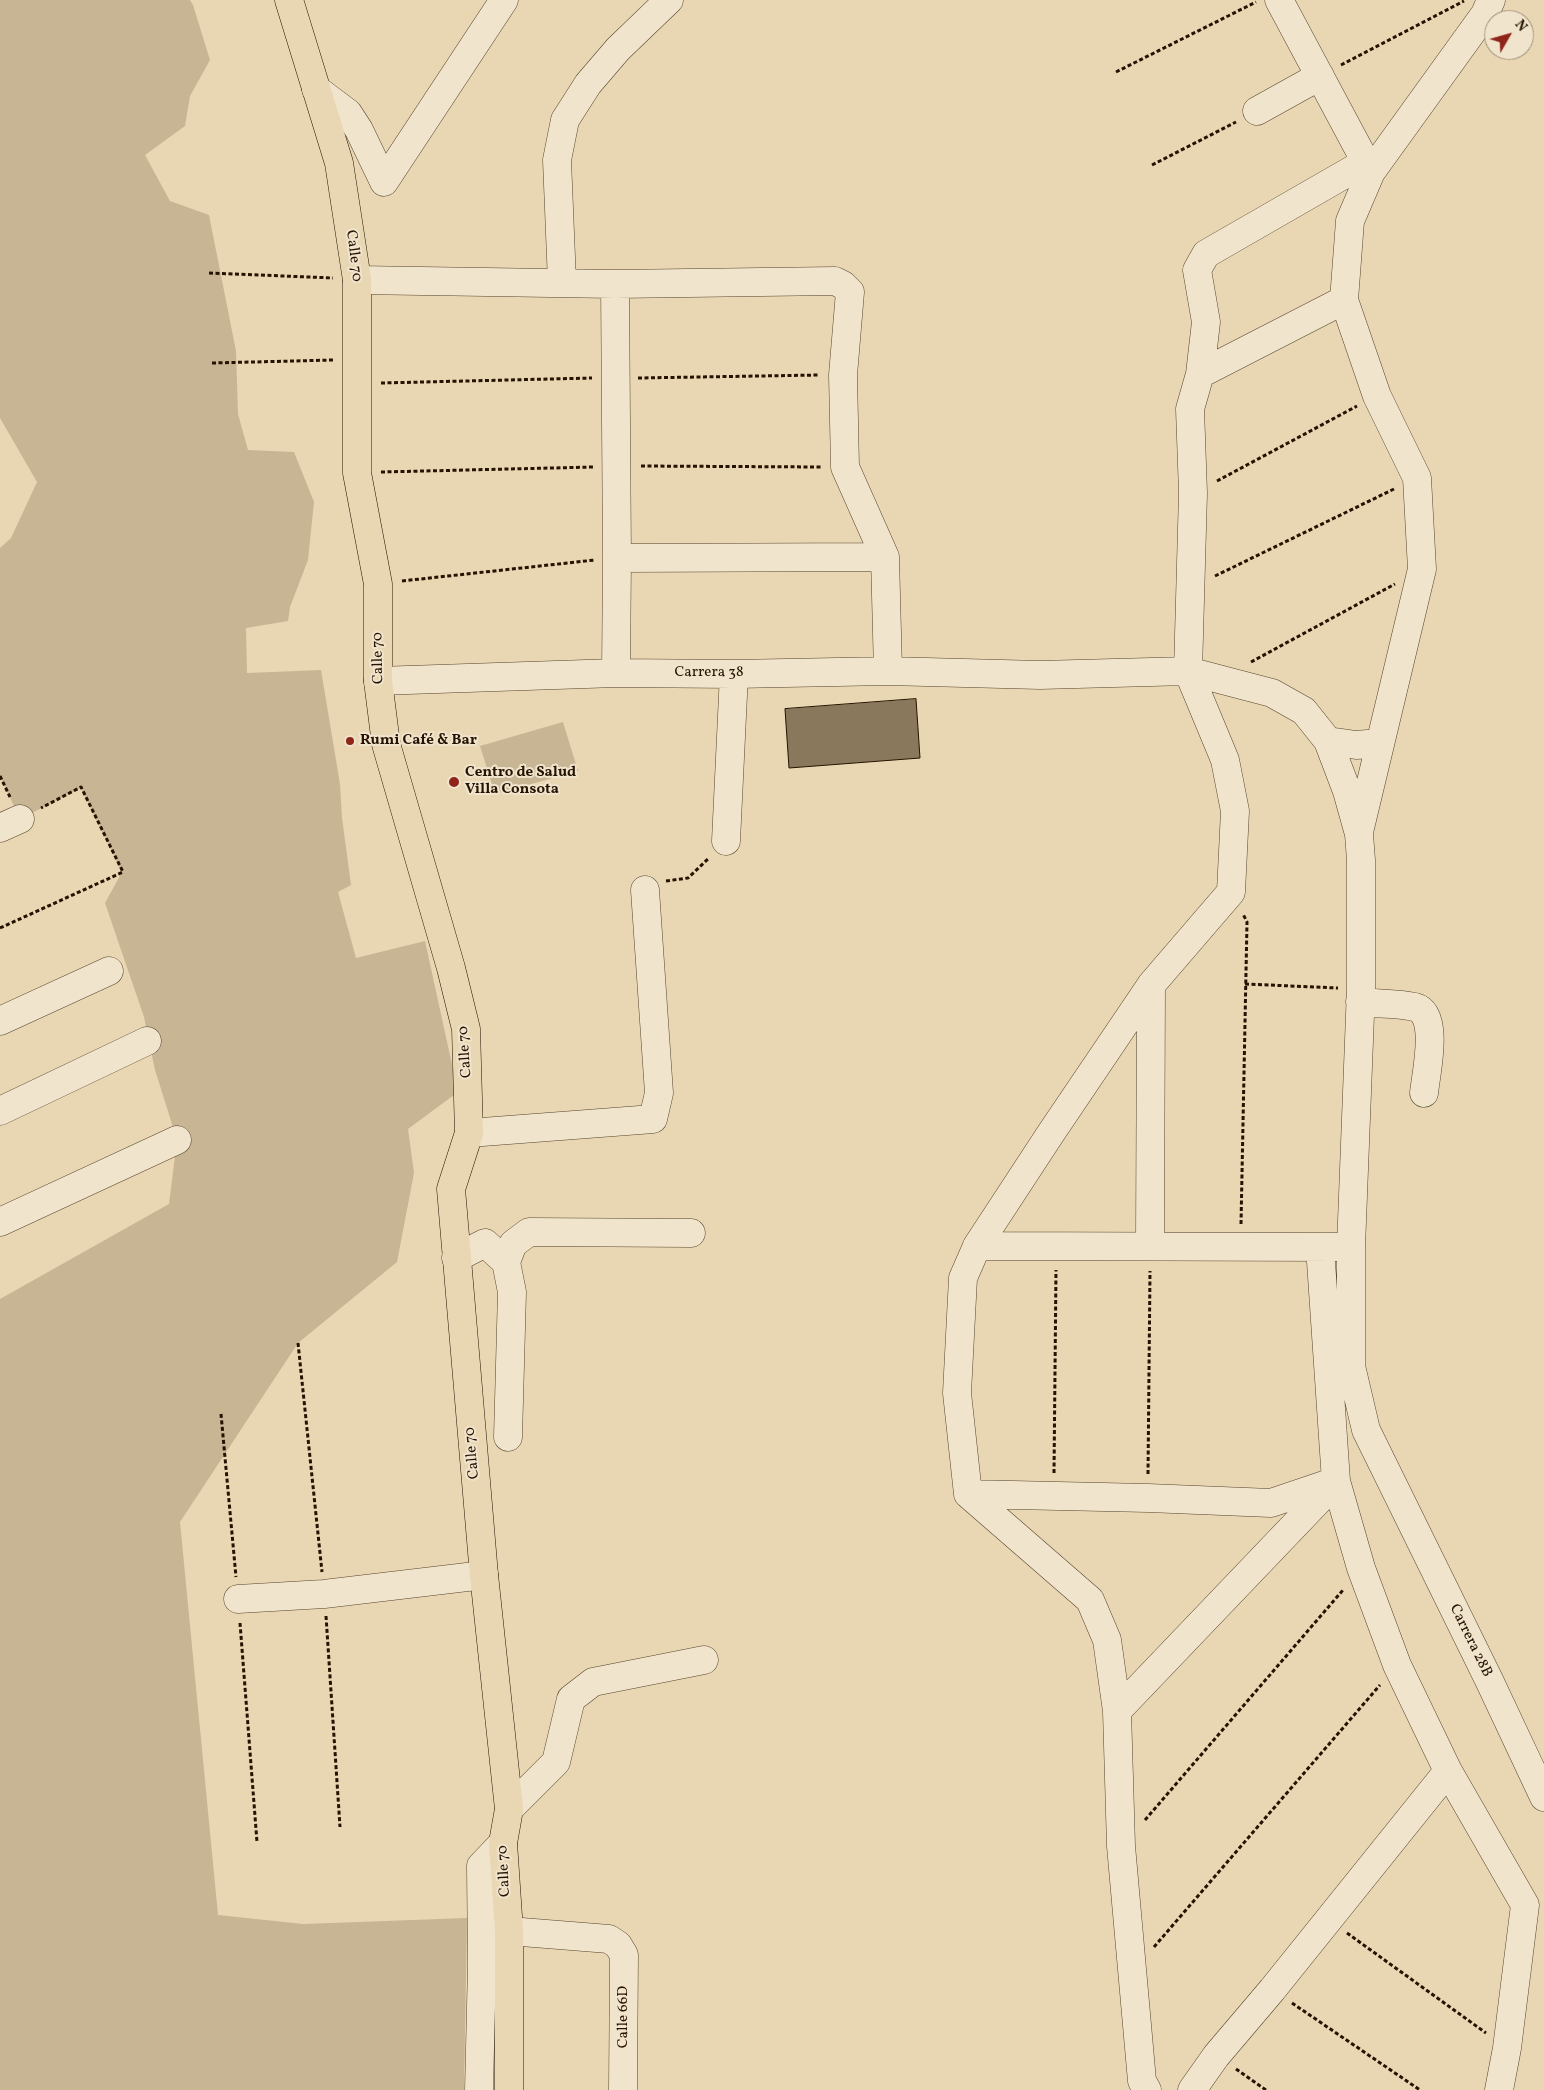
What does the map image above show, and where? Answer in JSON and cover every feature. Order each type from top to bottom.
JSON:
[{"type":"main road","name":"Calle 70","points":[[289,0],[339,163],[357,280],[357,473],[378,584],[378,681],[386,744],[451,968],[466,1029],[469,1133],[452,1189],[456,1258],[484,1575],[509,1809],[503,1843],[509,1931],[509,2090]]},
{"type":"street","points":[[316,89],[348,113],[359,130],[384,182],[504,0]]},
{"type":"street","points":[[562,282],[557,160],[565,120],[588,84],[618,49],[669,0]]},
{"type":"street","points":[[1280,0],[1369,167]]},
{"type":"street","points":[[1359,834],[1422,569],[1417,478],[1377,396],[1344,300],[1350,221],[1369,167],[1485,14],[1491,0]]},
{"type":"street","points":[[1257,112],[1320,76]]},
{"type":"street","points":[[1147,2090],[1142,2082],[1132,1972],[1122,1846],[1117,1711],[1107,1640],[1090,1600],[968,1494],[957,1393],[963,1278],[978,1246],[1051,1133],[1151,986],[1230,892],[1235,811],[1225,760],[1188,671],[1193,493],[1190,409],[1200,374],[1206,322],[1197,270],[1206,254],[1369,167]]},
{"type":"street","points":[[357,280],[615,284],[835,281],[843,285],[850,292],[843,375],[845,467],[885,557],[888,671]]},
{"type":"street","points":[[615,284],[618,558],[616,673]]},
{"type":"street","points":[[1200,374],[1344,300]]},
{"type":"street","points":[[618,558],[885,557]]},
{"type":"street","name":"Carrera 38","points":[[378,681],[616,673],[734,674],[888,671],[1040,675],[1188,671],[1221,678],[1272,693],[1304,711],[1328,741],[1347,791],[1359,834]]},
{"type":"street","points":[[726,841],[734,674]]},
{"type":"street","points":[[1328,741],[1356,745],[1380,743]]},
{"type":"street","name":"Carrera 28B","points":[[1359,834],[1361,860],[1361,996],[1351,1247],[1351,1366],[1366,1430],[1544,1797]]},
{"type":"street","points":[[469,1133],[653,1119],[659,1093],[645,890]]},
{"type":"street","points":[[0,1021],[109,971]]},
{"type":"street","points":[[1150,1246],[1151,986]]},
{"type":"street","points":[[1361,996],[1416,1007],[1425,1012],[1431,1029],[1424,1093]]},
{"type":"street","points":[[0,1111],[147,1041]]},
{"type":"street","points":[[0,1222],[177,1140]]},
{"type":"street","points":[[508,1437],[512,1292],[506,1262],[513,1244],[529,1232],[691,1233]]},
{"type":"street","points":[[456,1258],[485,1243],[506,1262]]},
{"type":"street","points":[[978,1246],[1351,1247]]},
{"type":"street","points":[[1320,1247],[1336,1481],[1361,1568],[1397,1666],[1448,1771],[1525,1905],[1507,2048],[1499,2090]]},
{"type":"street","points":[[968,1494],[1271,1503],[1336,1481]]},
{"type":"street","points":[[1117,1711],[1336,1481]]},
{"type":"street","points":[[238,1599],[324,1594],[484,1575]]},
{"type":"street","points":[[509,1809],[556,1762],[572,1699],[593,1682],[704,1660]]},
{"type":"street","points":[[1192,2090],[1216,2056],[1272,1990],[1327,1919],[1448,1771]]},
{"type":"street","points":[[479,2090],[482,1965],[481,1866],[503,1843]]},
{"type":"street","name":"Calle 66D","points":[[509,1931],[609,1940],[618,1944],[624,1954],[623,2090]]},
{"type":"path","points":[[1116,72],[1260,0]]},
{"type":"path","points":[[1320,76],[1466,0]]},
{"type":"path","points":[[1152,165],[1257,112]]},
{"type":"path","points":[[208,273],[357,280]]},
{"type":"path","points":[[212,364],[357,360]]},
{"type":"path","points":[[1193,493],[1377,396]]},
{"type":"path","points":[[1191,587],[1417,478]]},
{"type":"path","points":[[378,584],[618,558]]},
{"type":"path","points":[[1221,678],[1422,569]]},
{"type":"path","points":[[0,928],[122,872],[81,787],[10,824]]},
{"type":"path","points":[[645,890],[662,882],[688,878],[726,841]]},
{"type":"path","points":[[1230,892],[1247,922],[1240,1247]]},
{"type":"path","points":[[1245,984],[1361,996]]},
{"type":"path","points":[[1054,1496],[1056,1246]]},
{"type":"path","points":[[1148,1498],[1150,1246]]},
{"type":"path","points":[[221,1414],[257,1842]]},
{"type":"path","points":[[1122,1846],[1361,1568]]},
{"type":"path","points":[[1132,1972],[1397,1666]]},
{"type":"path","points":[[1327,1919],[1507,2048]]},
{"type":"path","points":[[1272,1990],[1420,2090]]},
{"type":"path","points":[[1216,2056],[1266,2090]]},
{"type":"shaded area","points":[[0,0],[190,0],[193,5],[210,60],[190,96],[185,126],[145,155],[170,201],[209,215],[236,351],[238,414],[248,450],[294,452],[314,502],[308,560],[290,607],[288,621],[246,628],[247,673],[321,670],[340,784],[342,818],[351,885],[338,892],[356,958],[425,941],[458,1092],[408,1129],[414,1173],[397,1262],[298,1343],[180,1522],[218,1915],[303,1924],[467,1918],[464,2090],[0,2090],[0,1299],[169,1204],[177,1140],[155,1070],[144,1017],[105,903],[122,872],[81,788],[20,819],[0,776],[0,548],[11,538],[37,482],[0,418]]},
{"type":"shaded area","points":[[563,722],[578,771],[495,794],[480,746]]},
{"type":"building","points":[[916,699],[920,758],[789,768],[785,709]]},
{"type":"place","name":"Rumi Café & Bar","points":[[350,741]]},
{"type":"place","name":"Centro de Salud Villa Consota","points":[[454,782]]}]
